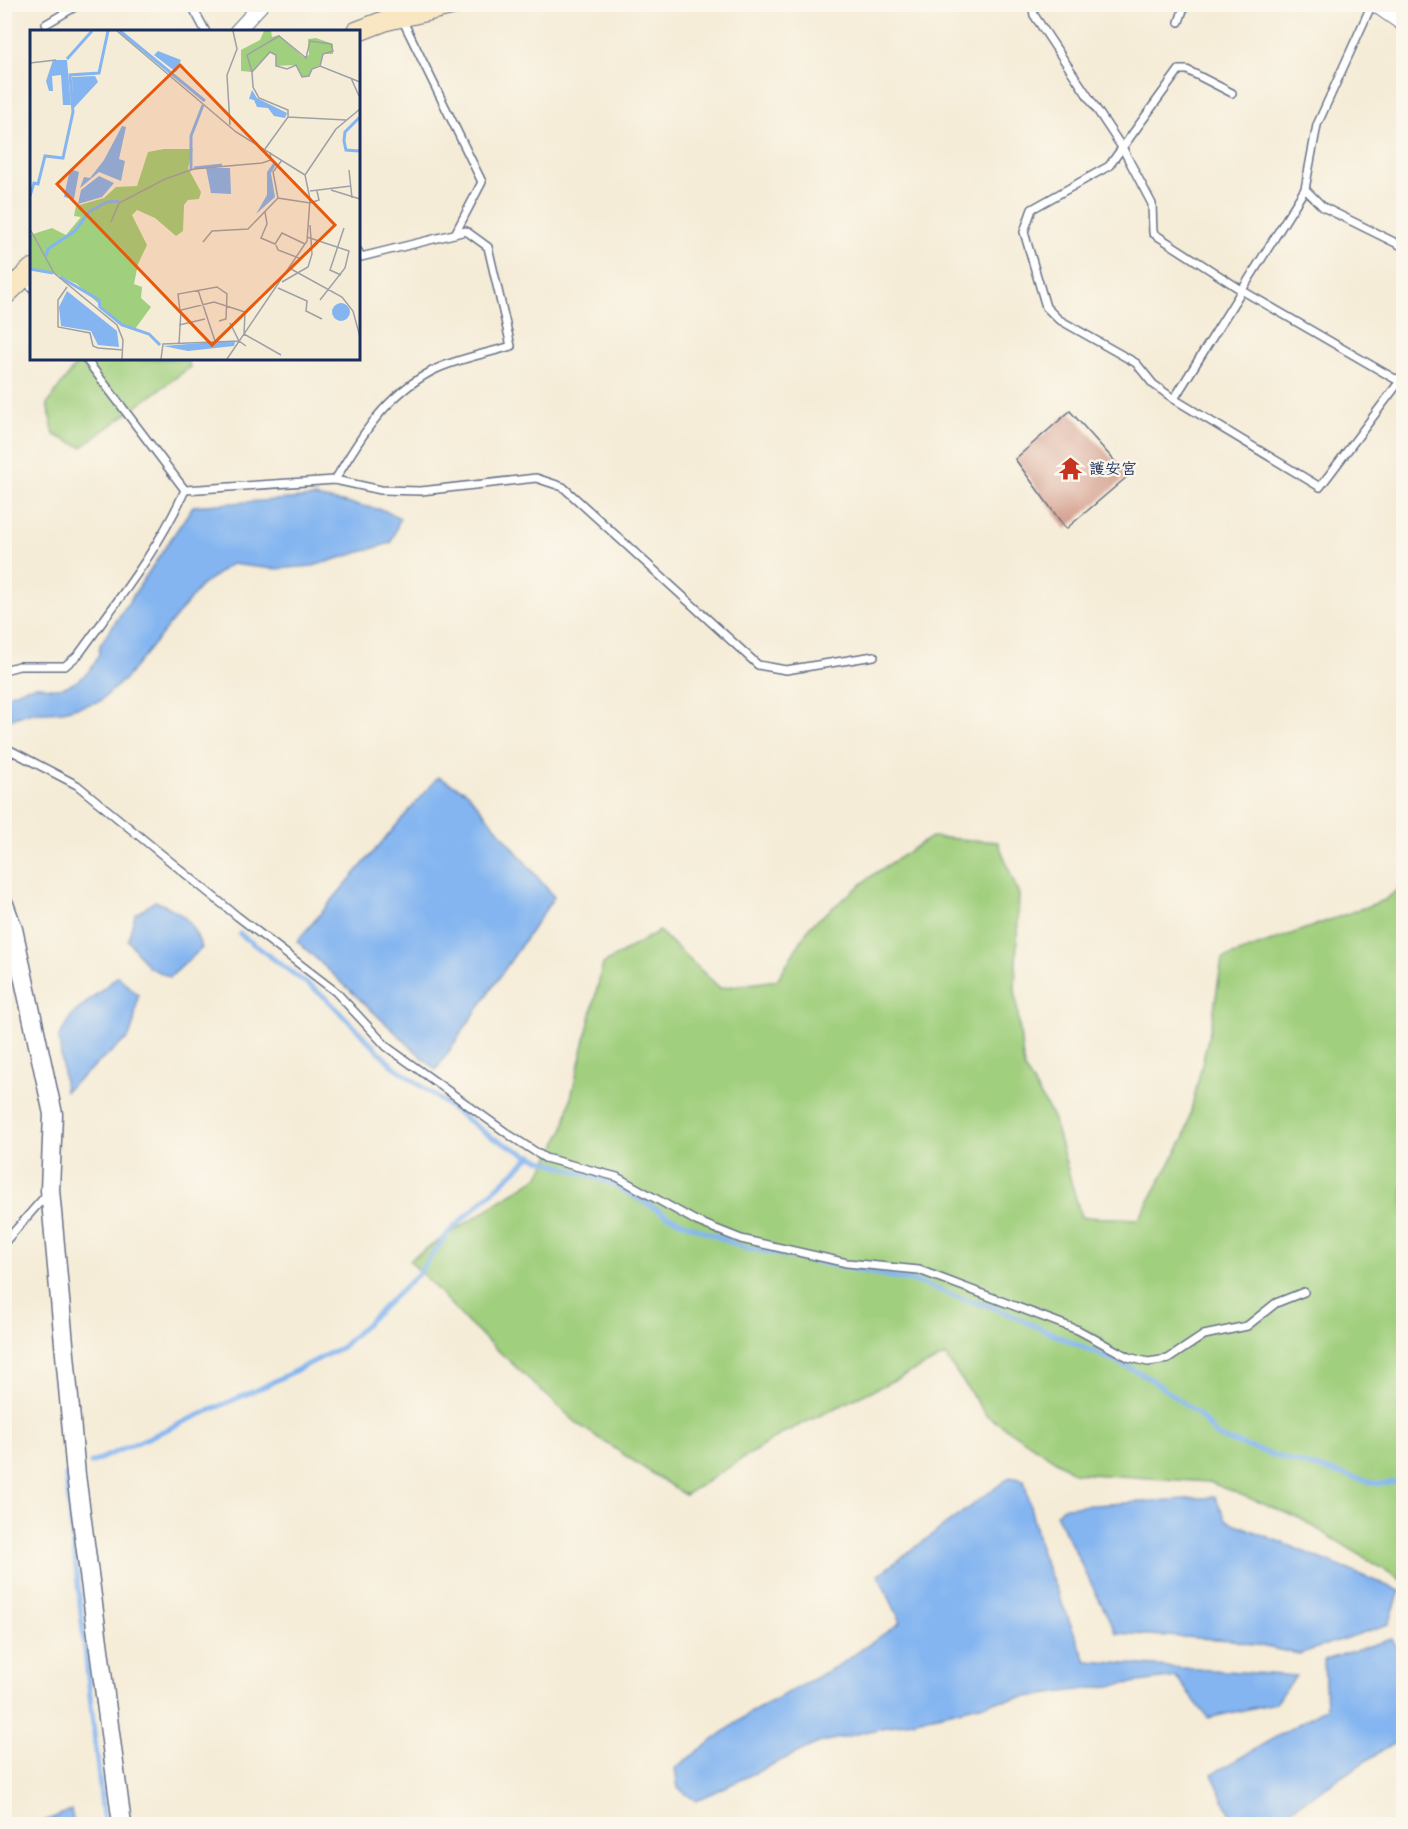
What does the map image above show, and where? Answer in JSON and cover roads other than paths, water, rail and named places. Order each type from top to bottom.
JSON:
[{"type":"main road","points":[[360,31],[401,16],[456,4]]},
{"type":"main road","points":[[4,296],[23,278]]},
{"type":"street","points":[[238,30],[262,4]]},
{"type":"street","points":[[1373,4],[1404,25]]},
{"type":"street","points":[[4,904],[13,929],[53,1114],[50,1190],[76,1475],[122,1824]]},
{"type":"lane","points":[[46,24],[80,4]]},
{"type":"lane","points":[[190,4],[205,30]]},
{"type":"lane","points":[[1032,4],[1034,15],[1123,149],[1152,204],[1153,233],[1243,291],[1395,379],[1403,377]]},
{"type":"lane","points":[[1179,22],[1185,4]]},
{"type":"lane","points":[[1174,399],[1305,189],[1317,125],[1373,4]]},
{"type":"lane","points":[[401,16],[482,182],[455,234]]},
{"type":"lane","points":[[1232,93],[1187,70],[1179,70],[1109,166],[1032,209],[1024,232],[1046,308],[1058,319],[1136,363],[1153,384],[1174,399],[1320,487],[1403,377]]},
{"type":"lane","points":[[1305,189],[1323,207],[1404,247]]},
{"type":"lane","points":[[335,480],[367,426],[397,394],[433,370],[511,346],[488,247],[466,231],[361,258],[360,256]]},
{"type":"lane","points":[[87,360],[185,490]]},
{"type":"lane","points":[[185,490],[335,480],[381,490],[421,491],[536,478],[564,487],[758,665],[786,670],[874,656]]},
{"type":"lane","points":[[4,670],[19,666],[65,666],[79,654],[148,557],[174,515],[185,490]]},
{"type":"lane","points":[[4,768],[9,750],[77,785],[237,916],[336,993],[387,1047],[519,1141],[545,1158],[617,1177],[696,1221],[741,1239],[847,1263],[919,1270],[1078,1330],[1128,1357],[1148,1362],[1168,1359],[1204,1335],[1247,1326],[1276,1303],[1304,1292]]},
{"type":"lane","points":[[4,1243],[50,1190]]},
{"type":"water","points":[[315,497],[383,510],[400,518],[391,543],[313,566],[274,569],[231,564],[201,586],[126,678],[100,701],[63,711],[29,713],[5,721],[5,696],[32,687],[67,686],[76,682],[90,670],[99,654],[100,645],[193,506]]},
{"type":"water","points":[[438,777],[466,791],[554,897],[436,1070],[297,941]]},
{"type":"water","points":[[155,901],[179,913],[189,923],[202,948],[170,977],[148,967],[128,940],[135,915]]},
{"type":"water","points":[[118,976],[138,995],[129,1037],[65,1091],[59,1037],[72,1015]]},
{"type":"water","points":[[1010,1477],[1024,1480],[1041,1553],[1086,1661],[1296,1676],[1275,1703],[1208,1718],[1176,1677],[997,1701],[818,1743],[696,1801],[678,1788],[675,1768],[750,1713],[839,1665],[901,1622],[878,1575]]},
{"type":"water","points":[[1215,1497],[1226,1520],[1400,1591],[1389,1624],[1299,1654],[1232,1640],[1116,1633],[1056,1514],[1064,1507]]},
{"type":"water","points":[[1392,1639],[1403,1657],[1403,1737],[1268,1824],[1235,1824],[1212,1774],[1326,1708],[1324,1660]]},
{"type":"water","points":[[71,1810],[74,1824],[38,1824]]},
{"type":"waterway","points":[[240,934],[326,998],[391,1064],[491,1137],[530,1156],[613,1184],[668,1216],[742,1247],[917,1282],[993,1307],[1145,1375],[1197,1413],[1218,1437],[1295,1462],[1379,1484],[1404,1481]]},
{"type":"waterway","points":[[91,1463],[265,1386],[342,1347],[418,1274],[448,1233],[532,1155]]},
{"type":"waterway","points":[[66,1475],[104,1824]]},
{"type":"place","name":"護安宮","points":[[1071,468]]}]
